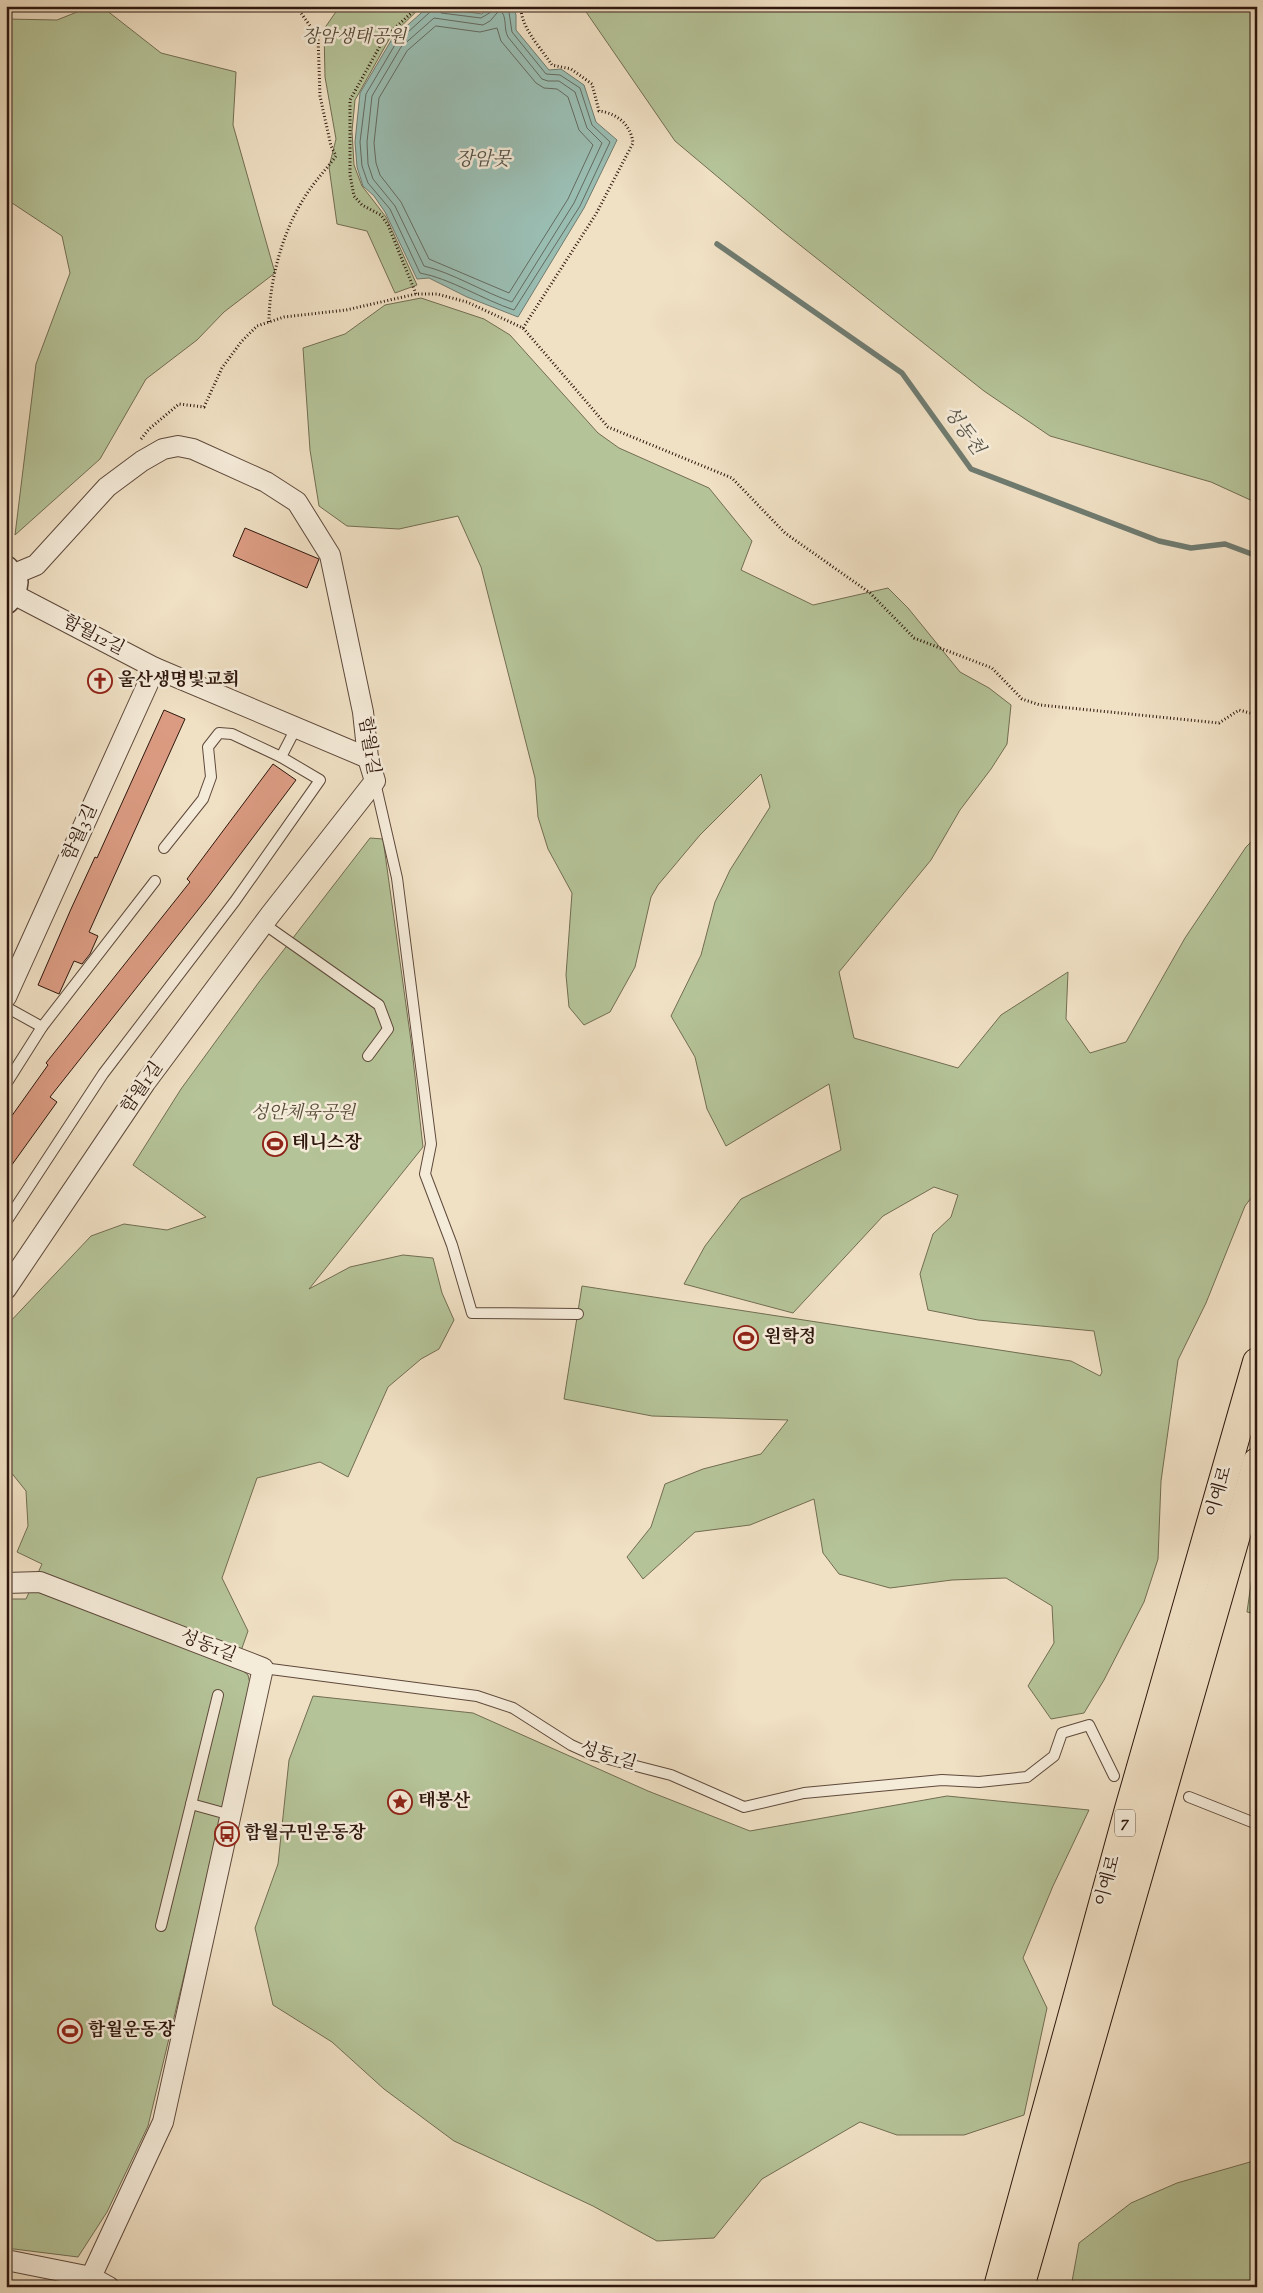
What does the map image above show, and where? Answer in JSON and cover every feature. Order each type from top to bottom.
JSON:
[{"type":"highway","name":"이예로","points":[[998,2287],[1129,1809],[1257,1362]]},
{"type":"highway","name":"이예로","points":[[1020,2287],[1257,1462]]},
{"type":"street","name":"함월1길","points":[[6,1289],[145,1083],[264,924],[375,781],[368,758],[363,712],[330,554],[297,502],[266,482],[193,449],[178,446],[163,449],[142,461],[107,487],[36,565],[9,585]]},
{"type":"street","name":"함월12길","points":[[9,585],[155,668],[368,758]]},
{"type":"street","name":"함월3길","points":[[6,997],[155,668]]},
{"type":"street","name":"성동1길","points":[[6,1583],[40,1582],[264,1668]]},
{"type":"street","points":[[91,2277],[163,2122],[264,1668]]},
{"type":"street","points":[[6,2260],[91,2277],[109,2287]]},
{"type":"lane","points":[[281,757],[296,728]]},
{"type":"lane","points":[[6,1222],[103,1074],[235,902],[320,780],[281,757],[232,734],[219,733],[208,747],[211,777],[202,799],[164,848]]},
{"type":"lane","points":[[375,781],[397,878],[431,1144],[425,1174],[452,1245],[472,1312],[578,1314]]},
{"type":"lane","points":[[6,1084],[42,1027],[155,881]]},
{"type":"lane","points":[[264,924],[379,1005],[388,1029],[368,1056]]},
{"type":"lane","points":[[6,1007],[42,1027]]},
{"type":"lane","name":"성동1길","points":[[264,1668],[477,1696],[513,1708],[571,1746],[593,1755],[671,1775],[744,1807],[804,1793],[942,1780],[979,1782],[1026,1777],[1054,1756],[1062,1733],[1089,1725],[1114,1776]]},
{"type":"lane","points":[[161,1926],[218,1695]]},
{"type":"lane","points":[[1190,1797],[1257,1824]]},
{"type":"lane","points":[[191,1804],[231,1816]]},
{"type":"path","points":[[269,322],[269,301],[284,243],[303,199],[336,156],[331,146],[320,96],[318,37],[296,6]]},
{"type":"path","points":[[416,294],[388,225],[381,215],[362,205],[354,196],[350,175],[350,100],[385,37],[419,6]]},
{"type":"path","points":[[456,6],[468,8],[481,6]]},
{"type":"path","points":[[521,6],[521,16],[525,25],[552,65],[571,69],[592,84],[599,112],[608,112],[618,117],[632,133],[633,143],[627,158],[596,214],[524,328]]},
{"type":"path","points":[[138,443],[149,429],[179,404],[204,407],[222,368],[241,342],[257,326],[284,317],[346,310],[416,294],[437,294],[468,302],[524,328],[608,427],[732,478],[785,533],[870,593],[914,638],[992,668],[1022,699],[1040,705],[1220,723],[1239,710],[1257,715]]},
{"type":"green space","points":[[92,6],[101,6],[161,53],[236,72],[233,125],[275,273],[224,312],[197,340],[146,379],[100,459],[15,535],[36,364],[70,273],[62,236],[6,199],[6,19],[57,20]]},
{"type":"green space","name":"장암생태공원","points":[[340,6],[422,6],[391,36],[355,100],[352,131],[354,165],[362,186],[386,217],[417,285],[395,293],[367,231],[337,224],[329,167],[336,139],[325,77],[324,29]]},
{"type":"green space","points":[[582,6],[1257,6],[1257,503],[1211,482],[1050,436],[984,391],[781,230],[675,141]]},
{"type":"green space","points":[[421,298],[484,319],[510,335],[598,433],[619,448],[709,488],[752,541],[741,570],[813,605],[888,588],[908,608],[960,672],[989,688],[1011,705],[1007,744],[991,769],[960,810],[931,860],[839,972],[854,1038],[958,1068],[1001,1015],[1068,972],[1066,1019],[1090,1053],[1126,1042],[1185,938],[1246,847],[1257,836],[1257,1190],[1245,1206],[1206,1303],[1178,1360],[1161,1481],[1158,1559],[1144,1602],[1104,1680],[1084,1713],[1051,1719],[1028,1686],[1054,1643],[1052,1606],[1006,1578],[952,1580],[890,1588],[839,1574],[823,1553],[814,1499],[750,1525],[695,1532],[643,1579],[627,1557],[651,1527],[665,1484],[703,1469],[761,1454],[788,1420],[652,1416],[564,1399],[582,1286],[1071,1361],[1100,1376],[1102,1372],[1094,1331],[978,1320],[928,1310],[920,1274],[933,1234],[951,1217],[958,1195],[934,1187],[883,1216],[793,1313],[684,1284],[705,1246],[741,1199],[841,1150],[829,1084],[726,1146],[707,1109],[695,1057],[671,1016],[701,955],[715,902],[730,870],[770,807],[761,774],[700,835],[658,885],[651,897],[635,967],[610,1012],[584,1025],[569,1007],[566,975],[572,893],[548,849],[538,817],[535,778],[481,567],[458,516],[399,529],[347,526],[319,506],[310,450],[303,348],[345,334],[385,305]]},
{"type":"green space","name":"성안체육공원","points":[[370,838],[383,839],[411,1041],[423,1147],[309,1289],[350,1267],[403,1255],[433,1258],[442,1293],[454,1320],[439,1349],[421,1359],[388,1387],[348,1477],[320,1462],[257,1478],[222,1578],[248,1631],[236,1665],[248,1675],[252,1692],[148,2126],[107,2212],[78,2257],[6,2248],[6,1599],[26,1599],[42,1564],[17,1552],[28,1526],[26,1491],[6,1466],[6,1326],[91,1236],[124,1224],[167,1230],[206,1217],[133,1165],[181,1089],[259,982]]},
{"type":"green space","points":[[1257,1556],[1257,1614],[1247,1612],[1254,1562]]},
{"type":"green space","points":[[313,1696],[473,1713],[648,1791],[750,1831],[947,1796],[1089,1810],[1053,1886],[1023,1958],[1047,2008],[1024,2115],[964,2135],[897,2135],[860,2122],[762,2179],[714,2238],[657,2241],[593,2206],[454,2141],[384,2089],[332,2042],[273,2005],[255,1928],[278,1864],[289,1760]]},
{"type":"green space","points":[[1257,2160],[1257,2287],[1071,2287],[1079,2243],[1131,2203],[1177,2183]]},
{"type":"water","name":"장암못","points":[[429,6],[482,14],[489,6],[513,6],[516,15],[516,30],[549,70],[561,69],[584,85],[596,122],[617,140],[584,208],[518,317],[467,297],[429,278],[417,279],[385,212],[374,196],[363,186],[357,167],[355,142],[360,93],[392,39]]},
{"type":"building","points":[[245,528],[319,559],[307,588],[233,556]]},
{"type":"building","points":[[164,710],[185,719],[89,932],[98,936],[90,954],[82,964],[74,961],[59,994],[38,985],[71,909],[95,857],[97,858]]},
{"type":"building","points":[[273,764],[296,780],[209,896],[50,1097],[57,1102],[6,1173],[6,1124],[48,1065],[46,1063],[190,882],[187,879]]},
{"type":"waterway","name":"성동천","points":[[717,244],[902,373],[971,469],[1159,541],[1191,548],[1225,544],[1257,556]]},
{"type":"place","name":"울산생명빛교회","points":[[100,681]]},
{"type":"place","name":"테니스장","points":[[275,1144]]},
{"type":"place","name":"원학정","points":[[746,1338]]},
{"type":"place","name":"태봉산","points":[[400,1802]]},
{"type":"place","name":"함월구민운동장","points":[[227,1834]]},
{"type":"place","name":"함월운동장","points":[[70,2031]]}]
